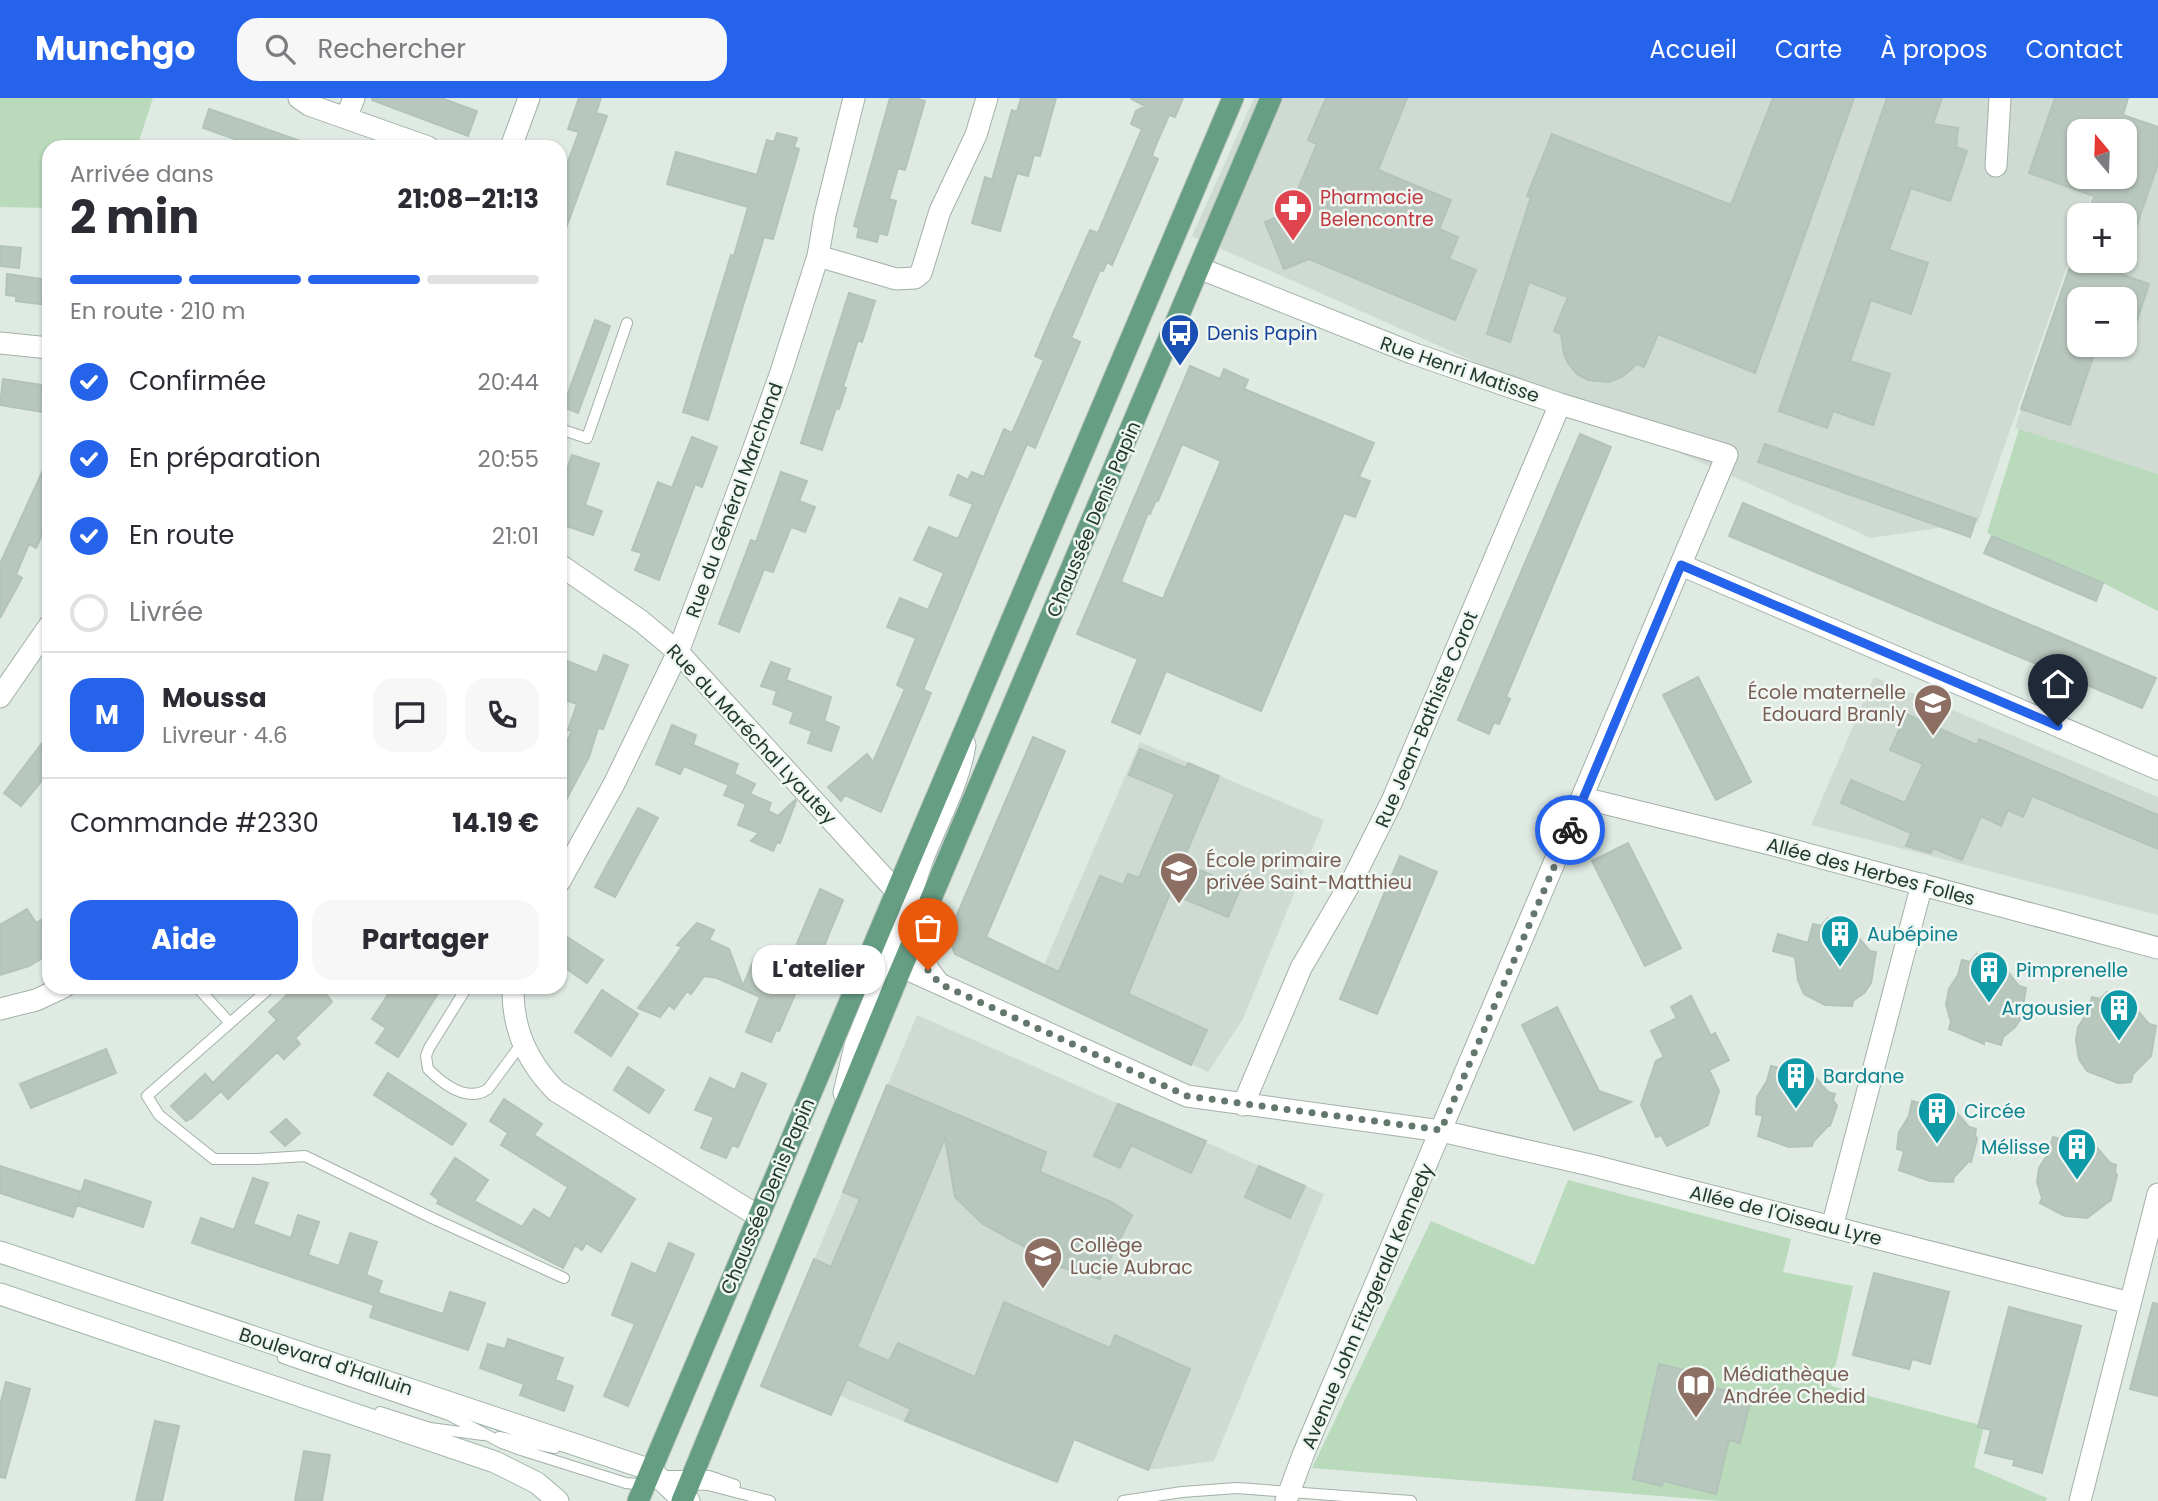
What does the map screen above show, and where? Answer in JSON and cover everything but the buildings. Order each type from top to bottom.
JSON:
[{"type":"main road","name":"Chaussée Denis Papin","points":[[667,1487],[758,1216],[1233,98]]},
{"type":"main road","name":"Chaussée Denis Papin","points":[[667,1487],[839,1118],[1271,98]]},
{"type":"street","points":[[299,98],[309,105],[408,140]]},
{"type":"street","points":[[346,118],[354,98]]},
{"type":"street","points":[[514,140],[529,98]]},
{"type":"street","name":"Rue du Général Marchand","points":[[567,868],[614,784],[678,652],[770,405],[818,256],[825,215],[854,98]]},
{"type":"street","points":[[818,256],[896,279],[915,278],[921,273],[940,211],[976,135],[987,98]]},
{"type":"street","points":[[1996,166],[2000,98]]},
{"type":"street","name":"Rue Henri Matisse","points":[[1199,268],[1412,353],[1560,404],[1727,455]]},
{"type":"street","points":[[0,343],[42,347]]},
{"type":"street","name":"Rue Jean-Bathiste Corot","points":[[1243,1105],[1301,968],[1355,875],[1392,801],[1560,404]]},
{"type":"street","name":"Avenue John Fitzgerald Kennedy","points":[[1288,1496],[1727,455]]},
{"type":"street","points":[[1681,565],[2158,768]]},
{"type":"street","name":"Rue du Maréchal Lyautey","points":[[567,570],[649,627],[678,652],[898,891]]},
{"type":"street","points":[[0,697],[42,636]]},
{"type":"street","name":"Chaussée Denis Papin","points":[[940,984],[919,956],[914,939],[912,890],[956,784],[969,722]]},
{"type":"street","name":"Allée des Herbes Folles","points":[[1583,798],[1770,844],[2158,948]]},
{"type":"street","points":[[1832,1227],[1922,884]]},
{"type":"street","name":"Chaussée Denis Papin","points":[[839,1118],[853,1054],[899,937],[902,912],[898,891]]},
{"type":"street","name":"Allée de l'Oiseau Lyre","points":[[902,967],[1174,1092],[1200,1099],[1441,1130],[1590,1165],[2130,1303]]},
{"type":"street","points":[[0,1009],[49,994]]},
{"type":"street","points":[[513,994],[514,1017],[522,1043],[545,1081],[567,1100],[758,1216]]},
{"type":"street","points":[[2080,1501],[2158,1194]]},
{"type":"street","name":"Boulevard d'Halluin","points":[[0,1252],[667,1487]]},
{"type":"street","name":"Boulevard d'Halluin","points":[[0,1294],[495,1462],[537,1483],[558,1501]]},
{"type":"lane","points":[[567,431],[587,438],[626,323]]},
{"type":"lane","points":[[203,994],[230,1023]]},
{"type":"lane","points":[[263,994],[147,1097],[159,1115],[214,1159],[305,1156],[564,1278]]},
{"type":"lane","points":[[463,994],[429,1048],[426,1056],[428,1069],[460,1093],[470,1096],[480,1094],[488,1089],[522,1043]]},
{"type":"lane","points":[[0,1262],[449,1415],[488,1436]]},
{"type":"lane","points":[[0,1284],[430,1428],[548,1446],[667,1487],[708,1485],[768,1500]]},
{"type":"lane","points":[[1123,1501],[1218,1489],[1288,1496],[1411,1501]]},
{"type":"shaded area","points":[[1254,98],[2125,98],[2118,119],[2067,119],[2067,189],[2094,189],[2089,203],[2067,203],[2067,266],[1978,522],[1871,538],[1192,236]]},
{"type":"shaded area","points":[[2137,120],[2158,127],[2158,474],[2015,428],[2068,273],[2137,273],[2137,203],[2092,203],[2097,189],[2137,189]]},
{"type":"shaded area","name":"École maternelle Edouard Branly","points":[[1874,677],[2158,797],[2158,915],[1811,825]]},
{"type":"shaded area","name":"École primaire privée Saint-Matthieu","points":[[1140,742],[1324,820],[1243,1019],[1208,1072],[1033,990]]},
{"type":"shaded area","name":"Collège Lucie Aubrac","points":[[917,1015],[1324,1194],[1214,1461],[1148,1470],[1074,1440],[1057,1482],[840,1396],[831,1415],[761,1386]]},
{"type":"green space","points":[[0,98],[153,98],[139,140],[42,140],[42,208],[0,207]]},
{"type":"green space","points":[[2019,429],[2158,474],[2158,611],[2103,583],[1987,533]]},
{"type":"green space","points":[[1568,1180],[1791,1239],[1783,1272],[1853,1286],[1831,1386],[1984,1426],[1974,1467],[2047,1498],[2046,1501],[1721,1501],[1312,1468],[1431,1221],[1534,1265]]},
{"type":"way so far","points":[[928,970],[940,984],[1174,1092],[1200,1099],[1441,1130],[1570,830]]},
{"type":"place","name":"Pharmacie Belencontre","points":[[1293,242]]},
{"type":"place","name":"Denis Papin","points":[[1180,367]]},
{"type":"place","name":"École maternelle Edouard Branly","points":[[1933,737]]},
{"type":"place","name":"École primaire privée Saint-Matthieu","points":[[1179,905]]},
{"type":"place","name":"Aubépine","points":[[1840,968]]},
{"type":"place","name":"L'atelier","points":[[928,970]]},
{"type":"place","name":"Pimprenelle","points":[[1989,1004]]},
{"type":"place","name":"Argousier","points":[[2119,1042]]},
{"type":"place","name":"Bardane","points":[[1796,1110]]},
{"type":"place","name":"Circée","points":[[1937,1145]]},
{"type":"place","name":"Mélisse","points":[[2077,1181]]},
{"type":"place","name":"Collège Lucie Aubrac","points":[[1043,1290]]},
{"type":"place","name":"Médiathèque Andrée Chedid","points":[[1696,1419]]},
{"type":"route","points":[[1570,830],[1681,565],[2058,726]]}]
